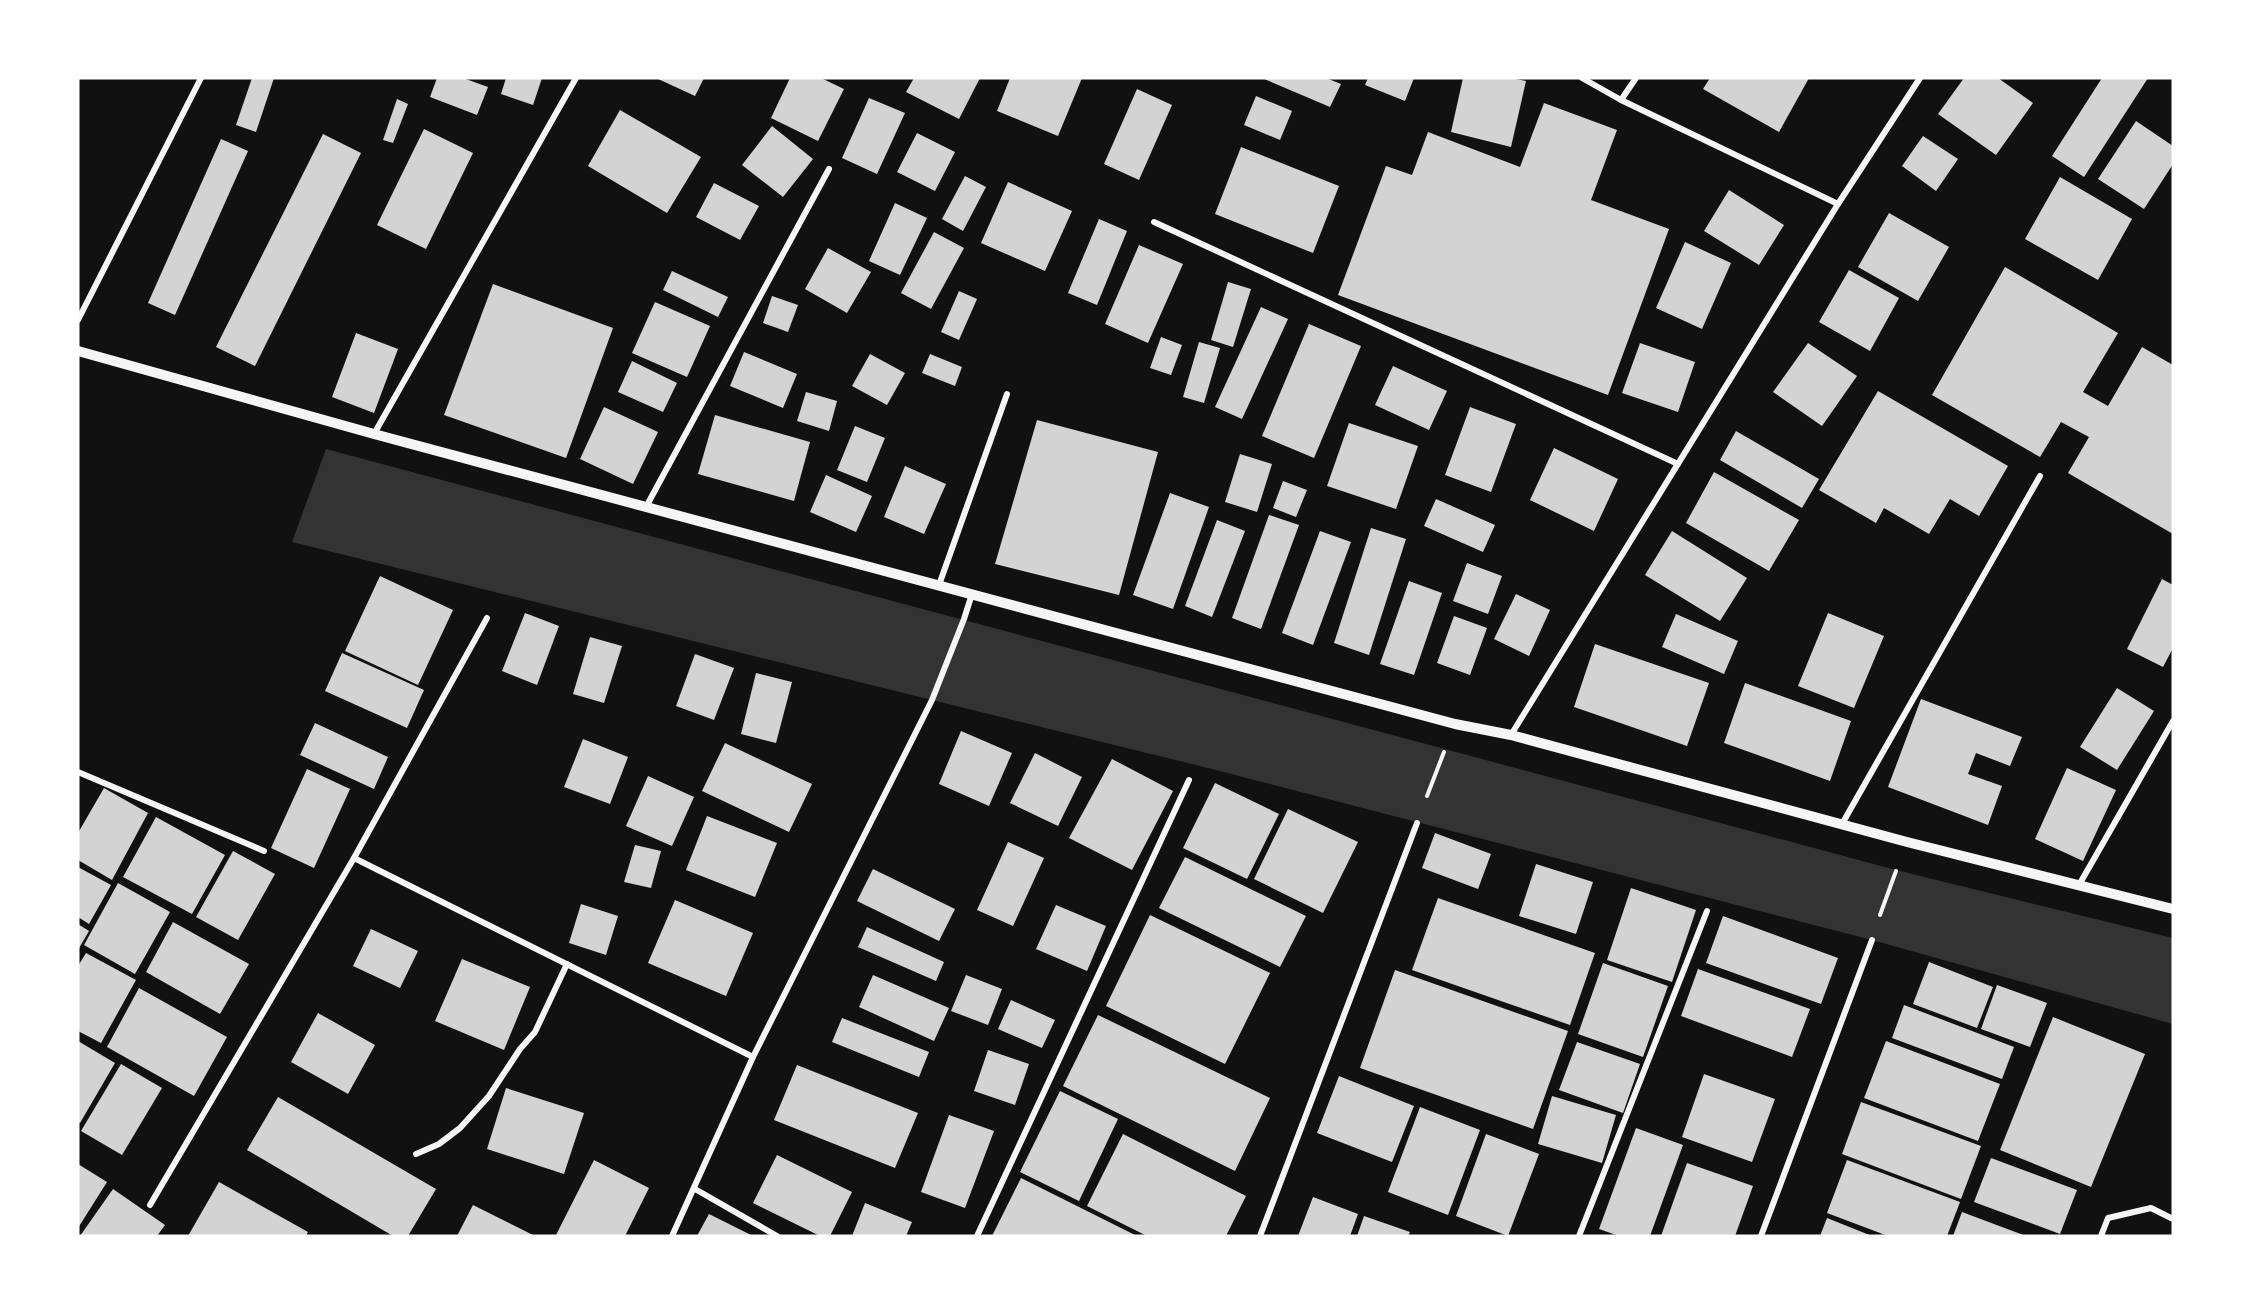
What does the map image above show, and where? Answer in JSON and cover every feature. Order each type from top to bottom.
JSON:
[{"type":"street","points":[[78,320],[201,78]]},
{"type":"street","points":[[374,434],[576,78]]},
{"type":"street","points":[[1582,78],[1621,100],[1838,204]]},
{"type":"street","points":[[1621,100],[1636,78]]},
{"type":"street","points":[[1511,735],[1838,204],[1920,78]]},
{"type":"street","points":[[646,507],[829,169]]},
{"type":"street","points":[[1154,222],[1678,464]]},
{"type":"street","points":[[78,351],[374,434],[1455,724],[1511,735],[1842,825],[2173,909]]},
{"type":"street","points":[[939,585],[1007,394]]},
{"type":"street","points":[[1842,825],[2040,476]]},
{"type":"street","points":[[672,1236],[753,1058],[932,700],[972,594]]},
{"type":"street","points":[[150,1205],[354,858],[487,618]]},
{"type":"street","points":[[2079,885],[2173,721]]},
{"type":"street","points":[[78,782],[80,773],[264,851]]},
{"type":"street","points":[[977,1236],[1189,780]]},
{"type":"street","points":[[1260,1236],[1417,823]]},
{"type":"street","points":[[354,858],[753,1058]]},
{"type":"street","points":[[1579,1236],[1707,911]]},
{"type":"street","points":[[1761,1236],[1872,940]]},
{"type":"street","points":[[416,1154],[439,1144],[460,1128],[489,1096],[520,1049],[535,1032],[567,964]]},
{"type":"street","points":[[694,1189],[777,1236]]},
{"type":"street","points":[[2101,1236],[2108,1218],[2151,1208],[2173,1219]]},
{"type":"path","points":[[1417,823],[1445,749]]},
{"type":"path","points":[[1872,940],[1896,870]]},
{"type":"shaded area","points":[[326,449],[1896,870],[2173,938],[2173,1024],[1872,940],[1212,769],[292,542]]},
{"type":"building","points":[[252,78],[274,78],[256,132],[236,125]]},
{"type":"building","points":[[437,78],[463,78],[488,87],[477,115],[430,97]]},
{"type":"building","points":[[506,78],[542,78],[533,105],[501,94]]},
{"type":"building","points":[[656,78],[704,78],[695,96]]},
{"type":"building","points":[[790,78],[821,78],[844,89],[818,141],[771,118]]},
{"type":"building","points":[[914,78],[980,78],[959,119],[906,92]]},
{"type":"building","points":[[1010,78],[1082,78],[1058,136],[997,111]]},
{"type":"building","points":[[1262,78],[1326,78],[1341,84],[1330,107]]},
{"type":"building","points":[[1368,78],[1414,78],[1405,101],[1365,85]]},
{"type":"building","points":[[1463,78],[1511,78],[1526,81],[1511,147],[1451,132]]},
{"type":"building","points":[[1710,78],[1809,78],[1779,132],[1703,89]]},
{"type":"building","points":[[1964,78],[1998,78],[2033,103],[1996,155],[1938,114]]},
{"type":"building","points":[[2102,78],[2148,78],[2084,177],[2052,156]]},
{"type":"building","points":[[1137,89],[1172,105],[1139,180],[1104,164]]},
{"type":"building","points":[[1256,96],[1292,111],[1280,140],[1244,125]]},
{"type":"building","points":[[869,98],[905,113],[877,174],[842,158]]},
{"type":"building","points":[[397,99],[408,104],[393,143],[383,140]]},
{"type":"building","points":[[1544,103],[1617,130],[1591,200],[1669,229],[1608,395],[1338,295],[1386,166],[1412,175],[1428,132],[1520,167]]},
{"type":"building","points":[[620,110],[701,157],[667,213],[588,166]]},
{"type":"building","points":[[2136,121],[2173,146],[2173,164],[2144,209],[2098,179]]},
{"type":"building","points":[[772,126],[813,159],[783,197],[742,165]]},
{"type":"building","points":[[424,129],[473,153],[426,249],[377,225]]},
{"type":"building","points":[[917,133],[955,152],[935,191],[897,172]]},
{"type":"building","points":[[323,134],[361,153],[255,366],[216,347]]},
{"type":"building","points":[[1923,136],[1958,159],[1936,191],[1902,166]]},
{"type":"building","points":[[221,139],[248,151],[175,315],[148,303]]},
{"type":"building","points":[[1241,147],[1339,186],[1313,253],[1215,214]]},
{"type":"building","points":[[965,176],[986,187],[963,231],[942,219]]},
{"type":"building","points":[[2060,177],[2132,219],[2098,280],[2025,239]]},
{"type":"building","points":[[1008,182],[1072,211],[1045,271],[981,243]]},
{"type":"building","points":[[714,183],[759,206],[740,240],[696,217]]},
{"type":"building","points":[[1729,190],[1784,225],[1759,265],[1704,231]]},
{"type":"building","points":[[895,203],[927,218],[900,275],[869,261]]},
{"type":"building","points":[[1889,213],[1949,247],[1918,301],[1858,267]]},
{"type":"building","points":[[1099,219],[1127,231],[1097,305],[1068,293]]},
{"type":"building","points":[[934,232],[964,248],[931,309],[901,293]]},
{"type":"building","points":[[1685,242],[1731,263],[1702,329],[1656,308]]},
{"type":"building","points":[[1139,245],[1183,264],[1148,343],[1105,324]]},
{"type":"building","points":[[828,248],[871,272],[847,313],[805,289]]},
{"type":"building","points":[[2005,267],[2118,333],[2083,392],[2108,406],[2142,347],[2173,365],[2173,534],[2068,473],[2089,437],[2061,422],[2040,457],[1932,395]]},
{"type":"building","points":[[1849,270],[1899,298],[1870,351],[1819,322]]},
{"type":"building","points":[[672,271],[728,297],[718,317],[663,290]]},
{"type":"building","points":[[1228,282],[1251,289],[1233,347],[1211,340]]},
{"type":"building","points":[[493,284],[613,328],[566,458],[444,415]]},
{"type":"building","points":[[959,291],[977,299],[959,340],[941,332]]},
{"type":"building","points":[[772,296],[798,305],[788,332],[763,323]]},
{"type":"building","points":[[655,302],[710,326],[687,377],[632,353]]},
{"type":"building","points":[[1261,307],[1288,319],[1242,419],[1215,407]]},
{"type":"building","points":[[1309,324],[1361,346],[1314,458],[1262,436]]},
{"type":"building","points":[[356,333],[398,349],[374,413],[332,397]]},
{"type":"building","points":[[1161,337],[1182,345],[1171,375],[1150,368]]},
{"type":"building","points":[[1199,342],[1220,348],[1204,403],[1183,397]]},
{"type":"building","points":[[1640,343],[1695,362],[1678,412],[1622,393]]},
{"type":"building","points":[[1808,343],[1857,376],[1822,426],[1773,392]]},
{"type":"building","points":[[744,352],[797,374],[783,408],[730,386]]},
{"type":"building","points":[[870,354],[905,373],[887,405],[852,386]]},
{"type":"building","points":[[930,354],[962,367],[955,386],[922,373]]},
{"type":"building","points":[[632,361],[677,383],[663,412],[618,392]]},
{"type":"building","points":[[1393,366],[1447,391],[1429,430],[1375,405]]},
{"type":"building","points":[[1878,391],[2008,466],[1979,516],[1950,499],[1929,534],[1884,508],[1876,523],[1819,490]]},
{"type":"building","points":[[806,392],[837,401],[829,431],[797,421]]},
{"type":"building","points":[[604,407],[658,432],[633,484],[580,459]]},
{"type":"building","points":[[1470,407],[1516,424],[1491,492],[1445,475]]},
{"type":"building","points":[[715,415],[810,442],[794,501],[698,474]]},
{"type":"building","points":[[1037,420],[1158,452],[1119,595],[995,564]]},
{"type":"building","points":[[1349,423],[1418,446],[1396,509],[1327,486]]},
{"type":"building","points":[[855,426],[885,438],[867,482],[837,470]]},
{"type":"building","points":[[1736,431],[1819,479],[1802,508],[1720,460]]},
{"type":"building","points":[[1554,448],[1618,479],[1594,531],[1530,500]]},
{"type":"building","points":[[1240,454],[1272,464],[1257,512],[1225,502]]},
{"type":"building","points":[[905,466],[946,484],[924,534],[884,517]]},
{"type":"building","points":[[1714,472],[1799,520],[1769,571],[1686,523]]},
{"type":"building","points":[[826,475],[872,496],[856,532],[810,512]]},
{"type":"building","points":[[1283,481],[1307,490],[1296,517],[1273,508]]},
{"type":"building","points":[[1170,493],[1209,507],[1173,609],[1133,595]]},
{"type":"building","points":[[1436,499],[1495,525],[1483,552],[1424,526]]},
{"type":"building","points":[[1269,515],[1299,525],[1261,629],[1232,618]]},
{"type":"building","points":[[1217,520],[1245,531],[1212,617],[1185,606]]},
{"type":"building","points":[[1371,528],[1406,539],[1369,655],[1334,643]]},
{"type":"building","points":[[1320,531],[1351,542],[1313,645],[1282,633]]},
{"type":"building","points":[[1672,531],[1747,578],[1720,621],[1645,575]]},
{"type":"building","points":[[1467,563],[1502,576],[1488,614],[1453,601]]},
{"type":"building","points":[[380,576],[453,610],[418,685],[345,651]]},
{"type":"building","points":[[2162,579],[2173,585],[2173,648],[2163,667],[2127,649]]},
{"type":"building","points":[[1409,581],[1442,593],[1414,675],[1380,664]]},
{"type":"building","points":[[1516,594],[1550,610],[1529,656],[1494,639]]},
{"type":"building","points":[[525,613],[559,626],[537,685],[502,671]]},
{"type":"building","points":[[1828,613],[1884,636],[1854,708],[1798,686]]},
{"type":"building","points":[[1676,614],[1738,641],[1724,674],[1662,647]]},
{"type":"building","points":[[1454,616],[1487,628],[1470,675],[1437,663]]},
{"type":"building","points":[[590,637],[622,646],[604,703],[573,694]]},
{"type":"building","points":[[1595,644],[1709,683],[1687,746],[1574,707]]},
{"type":"building","points":[[342,653],[424,690],[407,728],[325,691]]},
{"type":"building","points":[[695,654],[734,668],[714,720],[676,706]]},
{"type":"building","points":[[756,673],[792,682],[776,743],[741,734]]},
{"type":"building","points":[[1745,683],[1851,721],[1830,781],[1724,743]]},
{"type":"building","points":[[2117,688],[2154,711],[2117,770],[2080,747]]},
{"type":"building","points":[[1921,699],[2022,737],[2010,766],[1976,753],[1968,774],[2002,786],[1988,825],[1888,787]]},
{"type":"building","points":[[315,723],[388,757],[374,789],[300,755]]},
{"type":"building","points":[[961,731],[1012,753],[989,806],[939,784]]},
{"type":"building","points":[[583,739],[628,757],[610,804],[564,787]]},
{"type":"building","points":[[725,743],[812,784],[789,832],[702,791]]},
{"type":"building","points":[[1035,753],[1082,777],[1058,826],[1010,803]]},
{"type":"building","points":[[1112,759],[1173,791],[1132,870],[1069,838]]},
{"type":"building","points":[[2067,768],[2116,790],[2083,861],[2035,839]]},
{"type":"building","points":[[307,769],[350,789],[314,868],[271,848]]},
{"type":"building","points":[[648,776],[694,797],[672,846],[626,826]]},
{"type":"building","points":[[1215,783],[1279,814],[1247,879],[1183,848]]},
{"type":"building","points":[[104,788],[148,813],[112,880],[78,860],[78,833]]},
{"type":"building","points":[[1288,809],[1358,842],[1323,913],[1254,879]]},
{"type":"building","points":[[707,816],[777,843],[755,897],[686,870]]},
{"type":"building","points":[[156,817],[225,855],[192,914],[123,877]]},
{"type":"building","points":[[1435,833],[1491,854],[1478,889],[1422,868]]},
{"type":"building","points":[[1008,842],[1044,858],[1013,926],[977,910]]},
{"type":"building","points":[[635,845],[661,851],[651,888],[624,882]]},
{"type":"building","points":[[233,851],[275,874],[238,940],[196,917]]},
{"type":"building","points":[[1185,857],[1306,916],[1280,967],[1159,908]]},
{"type":"building","points":[[1536,864],[1593,882],[1576,934],[1519,916]]},
{"type":"building","points":[[78,867],[111,885],[89,924],[78,917]]},
{"type":"building","points":[[873,869],[955,909],[939,941],[857,901]]},
{"type":"building","points":[[118,883],[170,912],[135,974],[84,945]]},
{"type":"building","points":[[1631,888],[1696,910],[1672,982],[1607,960]]},
{"type":"building","points":[[1438,898],[1595,953],[1570,1025],[1412,970]]},
{"type":"building","points":[[675,900],[753,933],[726,996],[648,963]]},
{"type":"building","points":[[581,904],[618,916],[606,955],[569,943]]},
{"type":"building","points":[[1056,905],[1106,926],[1087,971],[1036,949]]},
{"type":"building","points":[[1150,915],[1270,973],[1225,1064],[1106,1006]]},
{"type":"building","points":[[1723,916],[1838,958],[1821,1004],[1706,963]]},
{"type":"building","points":[[173,922],[249,964],[220,1014],[146,972]]},
{"type":"building","points":[[78,924],[89,931],[78,950]]},
{"type":"building","points":[[867,927],[944,962],[936,981],[858,947]]},
{"type":"building","points":[[371,929],[418,951],[400,988],[353,966]]},
{"type":"building","points":[[86,953],[136,980],[101,1043],[78,1031],[78,966]]},
{"type":"building","points":[[462,959],[530,987],[504,1050],[435,1021]]},
{"type":"building","points":[[1929,962],[1993,987],[1977,1028],[1913,1004]]},
{"type":"building","points":[[1603,963],[1668,986],[1643,1057],[1578,1034]]},
{"type":"building","points":[[1698,969],[1810,1009],[1792,1057],[1681,1016]]},
{"type":"building","points":[[1395,970],[1568,1031],[1533,1129],[1360,1068]]},
{"type":"building","points":[[873,975],[949,1008],[934,1041],[859,1007]]},
{"type":"building","points":[[966,975],[1002,989],[988,1025],[951,1011]]},
{"type":"building","points":[[1997,985],[2047,1003],[2030,1047],[1981,1029]]},
{"type":"building","points":[[139,988],[227,1037],[194,1096],[107,1047]]},
{"type":"building","points":[[1011,1000],[1055,1020],[1042,1048],[998,1029]]},
{"type":"building","points":[[1904,1005],[2014,1047],[2002,1079],[1892,1038]]},
{"type":"building","points":[[318,1013],[375,1045],[348,1094],[291,1062]]},
{"type":"building","points":[[1098,1015],[1270,1098],[1235,1171],[1063,1086]]},
{"type":"building","points":[[2053,1017],[2145,1054],[2091,1187],[2000,1150]]},
{"type":"building","points":[[842,1018],[929,1052],[919,1077],[832,1042]]},
{"type":"building","points":[[78,1041],[115,1063],[80,1123],[78,1122]]},
{"type":"building","points":[[1886,1041],[2000,1084],[1978,1141],[1864,1098]]},
{"type":"building","points":[[1577,1042],[1640,1064],[1623,1113],[1559,1090]]},
{"type":"building","points":[[988,1050],[1029,1064],[1015,1105],[974,1091]]},
{"type":"building","points":[[121,1064],[162,1088],[122,1155],[81,1131]]},
{"type":"building","points":[[797,1065],[918,1113],[895,1168],[774,1120]]},
{"type":"building","points":[[1704,1074],[1775,1099],[1752,1162],[1682,1137]]},
{"type":"building","points":[[1339,1076],[1414,1106],[1392,1162],[1317,1133]]},
{"type":"building","points":[[506,1088],[584,1113],[564,1174],[487,1149]]},
{"type":"building","points":[[1060,1091],[1118,1119],[1079,1201],[1020,1172]]},
{"type":"building","points":[[1552,1096],[1616,1115],[1602,1163],[1538,1144]]},
{"type":"building","points":[[278,1097],[436,1189],[408,1236],[393,1236],[247,1150]]},
{"type":"building","points":[[1861,1102],[1981,1146],[1961,1199],[1842,1154]]},
{"type":"building","points":[[1420,1107],[1480,1130],[1448,1215],[1388,1192]]},
{"type":"building","points":[[949,1115],[994,1131],[965,1208],[921,1192]]},
{"type":"building","points":[[1636,1128],[1683,1145],[1650,1236],[1619,1236],[1599,1229]]},
{"type":"building","points":[[1123,1134],[1246,1196],[1226,1236],[1147,1236],[1087,1206]]},
{"type":"building","points":[[1486,1134],[1539,1154],[1508,1236],[1456,1216]]},
{"type":"building","points":[[777,1155],[852,1192],[830,1236],[820,1236],[753,1203]]},
{"type":"building","points":[[1991,1158],[2077,1190],[2060,1234],[1974,1202]]},
{"type":"building","points":[[594,1160],[649,1188],[625,1236],[556,1235]]},
{"type":"building","points":[[1847,1160],[1960,1202],[1947,1236],[1888,1236],[1827,1213]]},
{"type":"building","points":[[1687,1163],[1753,1186],[1735,1236],[1661,1236]]},
{"type":"building","points":[[78,1164],[107,1182],[78,1228]]},
{"type":"building","points":[[1021,1178],[1137,1236],[992,1236]]},
{"type":"building","points":[[219,1182],[308,1232],[306,1236],[188,1236]]},
{"type":"building","points":[[113,1189],[165,1225],[157,1236],[80,1236]]},
{"type":"building","points":[[1313,1197],[1358,1214],[1350,1236],[1298,1236]]},
{"type":"building","points":[[865,1203],[912,1222],[906,1236],[852,1236]]},
{"type":"building","points":[[473,1205],[535,1236],[457,1236]]},
{"type":"building","points":[[1962,1212],[2026,1236],[1953,1236]]},
{"type":"building","points":[[709,1214],[753,1236],[697,1236]]},
{"type":"building","points":[[1364,1216],[1410,1232],[1408,1236],[1357,1236]]},
{"type":"building","points":[[1827,1218],[1872,1236],[1820,1236]]}]
